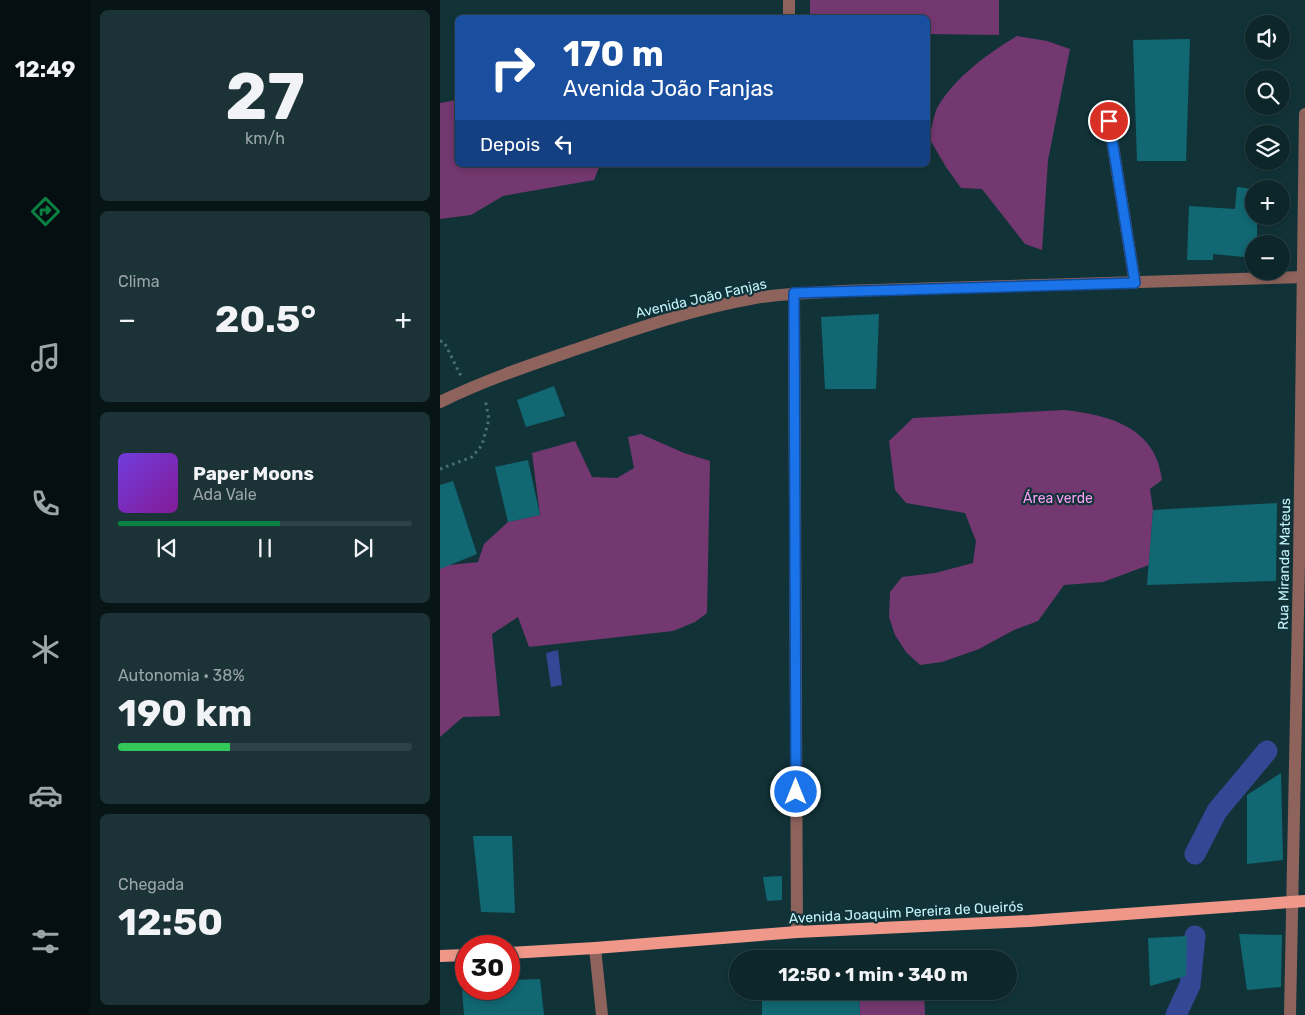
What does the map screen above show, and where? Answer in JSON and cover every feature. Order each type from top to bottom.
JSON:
[{"type":"main road","name":"Avenida Joaquim Pereira de Queirós","points":[[520,952],[797,932],[1029,921],[1299,901]]},
{"type":"main road","points":[[440,956],[455,955]]},
{"type":"street","points":[[789,15],[790,0]]},
{"type":"street","name":"Rua Miranda Mateus","points":[[1290,1015],[1299,901],[1300,563],[1305,114]]},
{"type":"street","points":[[1109,121],[1135,283]]},
{"type":"street","name":"Avenida João Fanjas","points":[[440,402],[482,382],[634,330],[692,312],[755,298],[794,293],[1303,277]]},
{"type":"street","points":[[794,293],[797,932]]},
{"type":"street","points":[[595,948],[602,1015]]},
{"type":"path","points":[[440,341],[444,342],[468,388]]},
{"type":"path","points":[[440,470],[472,457],[482,445],[489,419],[482,382]]},
{"type":"green space","points":[[810,0],[999,0],[999,35],[930,34],[930,15],[810,15]]},
{"type":"green space","points":[[1017,36],[1047,41],[1070,49],[1048,160],[1042,250],[1025,244],[982,189],[961,188],[930,140],[934,115],[944,97],[962,76],[994,50]]},
{"type":"green space","points":[[455,100],[455,167],[599,167],[594,180],[503,196],[471,215],[440,219],[440,103]]},
{"type":"green space","name":"Área verde","points":[[1064,410],[1113,420],[1128,427],[1150,447],[1158,462],[1162,480],[1150,489],[1153,510],[1149,565],[1103,582],[1064,585],[1038,621],[1014,630],[979,649],[942,662],[920,665],[906,652],[895,635],[889,617],[890,592],[902,577],[935,573],[973,563],[976,541],[965,513],[906,503],[895,490],[889,441],[913,418]]},
{"type":"green space","points":[[641,434],[684,453],[710,461],[707,613],[695,622],[673,631],[529,647],[518,617],[492,634],[500,716],[463,717],[440,737],[440,566],[478,562],[484,544],[508,522],[540,515],[532,453],[575,441],[592,477],[617,478],[634,468],[628,437]]},
{"type":"green space","points":[[859,1000],[924,1000],[925,1015],[860,1015]]},
{"type":"water","points":[[558,650],[562,685],[551,687],[546,653]]},
{"type":"building","points":[[1190,39],[1186,161],[1137,161],[1133,40]]},
{"type":"building","points":[[1237,187],[1245,188],[1245,225],[1257,225],[1257,235],[1245,235],[1245,257],[1213,254],[1213,260],[1187,260],[1189,206],[1235,209]]},
{"type":"building","points":[[879,314],[876,389],[825,389],[821,317]]},
{"type":"building","points":[[554,386],[565,416],[526,427],[517,400]]},
{"type":"building","points":[[528,460],[540,515],[508,522],[495,467]]},
{"type":"building","points":[[453,481],[477,554],[440,569],[440,485]]},
{"type":"building","points":[[1277,503],[1276,581],[1147,585],[1153,510]]},
{"type":"building","points":[[1281,773],[1283,860],[1247,864],[1247,795]]},
{"type":"building","points":[[473,836],[512,836],[515,913],[481,912]]},
{"type":"building","points":[[782,876],[782,900],[767,901],[763,877]]},
{"type":"building","points":[[1239,934],[1282,935],[1281,987],[1247,990]]},
{"type":"building","points":[[1187,936],[1186,976],[1150,986],[1148,938]]},
{"type":"building","points":[[540,979],[544,1015],[464,1015],[463,1000],[520,1000],[520,980]]},
{"type":"building","points":[[762,1000],[859,1000],[860,1015],[762,1015]]},
{"type":"waterway","points":[[1195,854],[1217,811],[1267,751]]},
{"type":"waterway","points":[[1176,1015],[1190,985],[1195,936]]},
{"type":"route","points":[[796,792],[794,293],[1135,283],[1109,121]]}]
